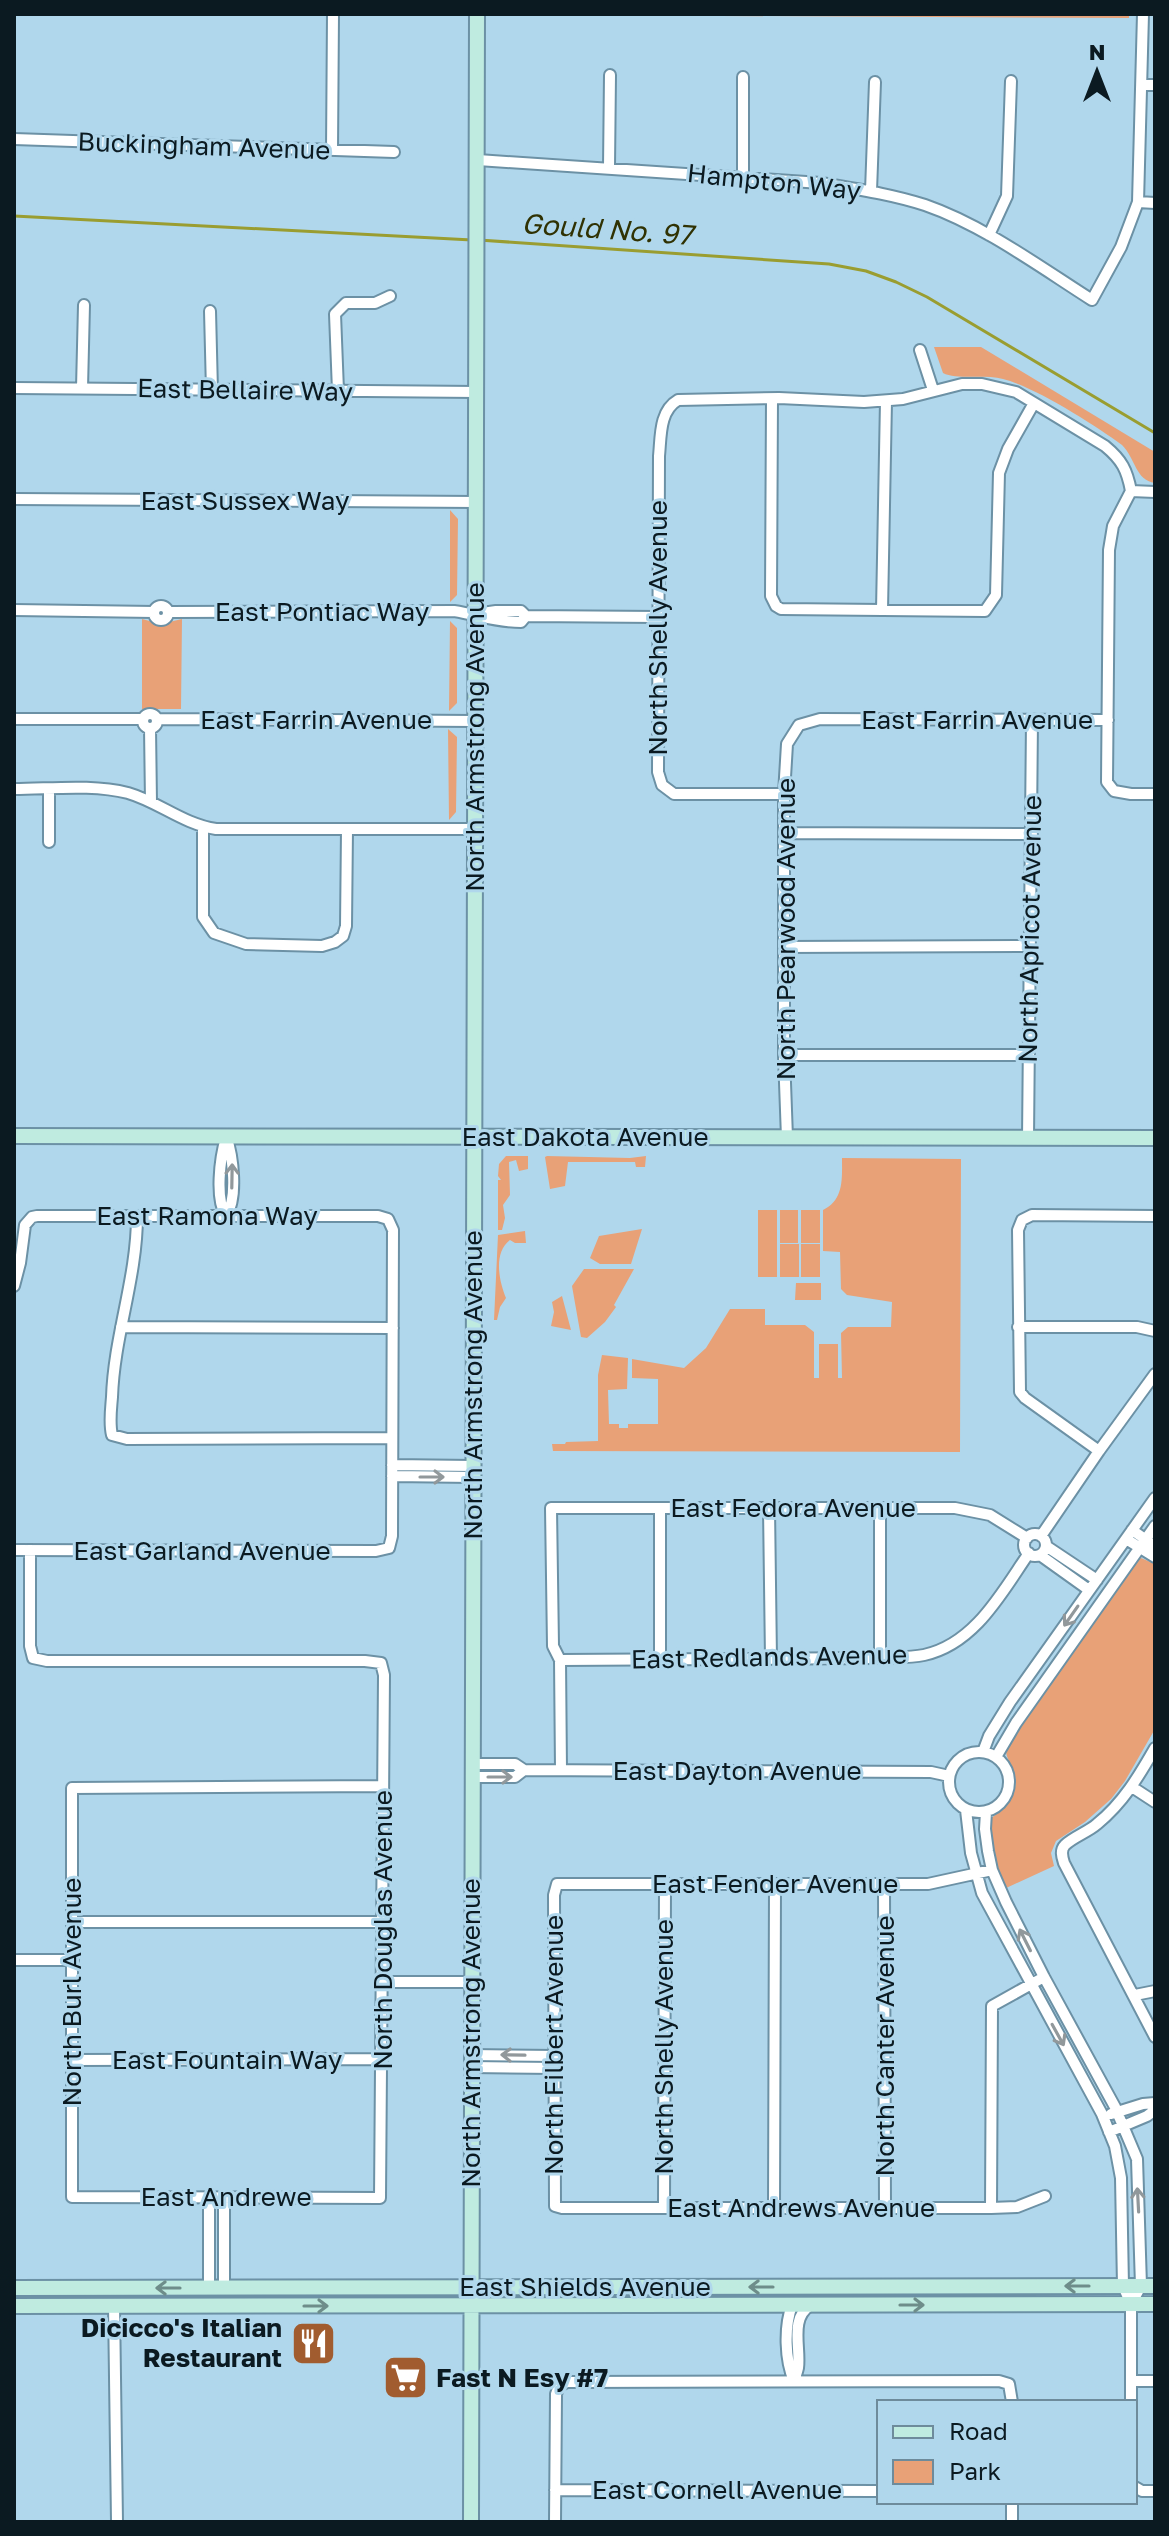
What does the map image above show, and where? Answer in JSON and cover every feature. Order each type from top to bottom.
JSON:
[{"type":"street","points":[[332,150],[333,14]]},
{"type":"street","name":"North Armstrong Avenue","points":[[471,2522],[477,14]]},
{"type":"street","points":[[1143,14],[1138,202],[1155,203]]},
{"type":"street","points":[[609,167],[610,75]]},
{"type":"street","points":[[743,77],[743,178]]},
{"type":"street","points":[[989,235],[1007,196],[1011,81]]},
{"type":"street","points":[[871,191],[875,82]]},
{"type":"street","points":[[1143,85],[1155,85]]},
{"type":"street","name":"Buckingham Avenue","points":[[14,139],[394,152]]},
{"type":"street","name":"Hampton Way","points":[[478,160],[821,183],[871,191],[926,206],[989,235],[1092,300],[1121,247],[1138,202]]},
{"type":"street","points":[[338,391],[335,314],[346,303],[375,303],[390,296]]},
{"type":"street","points":[[82,388],[84,305]]},
{"type":"street","points":[[210,311],[212,391]]},
{"type":"street","points":[[920,350],[933,390]]},
{"type":"street","points":[[1034,403],[1008,449],[999,473],[996,595],[985,611],[781,609],[771,596],[772,399],[886,401],[962,384],[982,384],[1016,392],[1034,403],[1118,456],[1127,470],[1131,491],[1113,526],[1109,550],[1107,782],[1114,791],[1155,794]]},
{"type":"street","name":"East Bellaire Way","points":[[14,388],[477,392]]},
{"type":"street","name":"North Shelly Avenue","points":[[772,399],[678,400],[669,405],[662,423],[659,456],[658,772],[662,785],[674,794],[784,794]]},
{"type":"street","points":[[882,610],[886,401]]},
{"type":"street","points":[[1131,491],[1155,492]]},
{"type":"street","name":"East Sussex Way","points":[[14,499],[477,502]]},
{"type":"street","name":"East Pontiac Way","points":[[14,610],[154,612],[161,620],[168,612],[454,611],[475,614],[521,611],[526,616],[659,617]]},
{"type":"street","name":"East Farrin Avenue","points":[[14,719],[150,722],[475,721]]},
{"type":"street","name":"East Farrin Avenue","points":[[799,725],[820,719],[1108,720]]},
{"type":"street","name":"North Apricot Avenue","points":[[1028,1139],[1032,720]]},
{"type":"street","points":[[150,722],[151,802]]},
{"type":"street","name":"North Pearwood Avenue","points":[[787,1138],[784,794],[787,744],[799,725]]},
{"type":"street","points":[[14,789],[112,790],[151,802],[180,819],[203,827],[475,829]]},
{"type":"street","points":[[49,789],[49,842]]},
{"type":"street","points":[[203,827],[203,917],[214,933],[246,944],[322,946],[343,936],[346,926],[347,829]]},
{"type":"street","points":[[784,833],[1032,834]]},
{"type":"street","points":[[784,947],[1030,946]]},
{"type":"street","points":[[784,1055],[1029,1055]]},
{"type":"street","name":"East Dakota Avenue","points":[[14,1136],[1155,1138]]},
{"type":"street","points":[[226,1136],[221,1156],[221,1207],[226,1216]]},
{"type":"street","points":[[1099,1451],[1020,1392],[1018,1230],[1022,1220],[1032,1215],[1155,1216]]},
{"type":"street","name":"East Ramona Way","points":[[14,1286],[28,1221],[37,1216],[378,1216],[388,1219],[393,1230],[393,1328]]},
{"type":"street","points":[[137,1216],[135,1256],[112,1385],[112,1435],[127,1439],[392,1438]]},
{"type":"street","points":[[121,1327],[393,1328],[392,1471],[473,1471]]},
{"type":"street","points":[[1018,1327],[1137,1327],[1155,1331]]},
{"type":"street","name":"East Redlands Avenue","points":[[560,1660],[880,1658],[924,1655],[943,1649],[976,1626],[1039,1547],[1099,1451],[1155,1374]]},
{"type":"street","name":"East Garland Avenue","points":[[14,1550],[376,1551],[389,1548],[392,1536],[392,1471]]},
{"type":"street","points":[[983,1752],[1010,1702],[1155,1498]]},
{"type":"street","name":"East Fedora Avenue","points":[[560,1660],[553,1646],[551,1508],[955,1508],[990,1515],[1027,1538],[1034,1534],[1039,1547]]},
{"type":"street","points":[[660,1508],[660,1659]]},
{"type":"street","points":[[769,1508],[771,1659]]},
{"type":"street","points":[[880,1508],[880,1658]]},
{"type":"street","points":[[996,1757],[1016,1723],[1147,1544],[1155,1526]]},
{"type":"street","points":[[1129,1534],[1147,1544],[1155,1557]]},
{"type":"street","points":[[1039,1547],[1097,1580]]},
{"type":"street","points":[[1039,1547],[1089,1590]]},
{"type":"street","name":"North Douglas Avenue","points":[[30,1550],[30,1646],[33,1658],[47,1661],[381,1663],[384,1675],[380,2198]]},
{"type":"street","points":[[560,1660],[561,1770]]},
{"type":"street","points":[[1155,1748],[1132,1787],[1108,1816],[1064,1845],[1061,1852],[1155,2037]]},
{"type":"street","points":[[983,1752],[996,1757],[1004,1764],[1010,1784],[1008,1794],[1002,1803],[986,1812],[966,1810],[953,1798],[950,1790],[949,1776],[955,1763],[963,1756],[983,1752]]},
{"type":"street","name":"East Dayton Avenue","points":[[473,1770],[515,1777],[524,1770],[931,1772],[949,1776]]},
{"type":"street","name":"North Burl Avenue","points":[[72,2197],[72,1788],[383,1786]]},
{"type":"street","points":[[1132,1787],[1155,1802]]},
{"type":"street","points":[[966,1810],[975,1874],[982,1893],[1103,2117],[1115,2146],[1121,2178],[1123,2286],[1131,2304],[1131,2400]]},
{"type":"street","points":[[986,1812],[986,1839],[992,1870],[1044,1977],[1117,2111],[1137,2159],[1148,2286],[1131,2304]]},
{"type":"street","name":"East Fender Avenue","points":[[557,1884],[928,1884],[992,1870]]},
{"type":"street","name":"North Filbert Avenue","points":[[555,2206],[554,1895],[557,1884]]},
{"type":"street","name":"North Canter Avenue","points":[[884,1884],[885,2208]]},
{"type":"street","name":"North Shelly Avenue","points":[[664,2208],[665,1885]]},
{"type":"street","points":[[774,2208],[775,1885]]},
{"type":"street","points":[[72,1922],[383,1922]]},
{"type":"street","points":[[14,1960],[73,1960]]},
{"type":"street","points":[[991,2208],[992,2006],[1044,1977]]},
{"type":"street","points":[[383,1982],[471,1982]]},
{"type":"street","points":[[1135,1995],[1155,1991]]},
{"type":"street","points":[[471,2061],[556,2056]]},
{"type":"street","name":"East Fountain Way","points":[[72,2060],[382,2059]]},
{"type":"street","points":[[471,2061],[556,2068]]},
{"type":"street","points":[[1103,2117],[1155,2103]]},
{"type":"street","points":[[1109,2132],[1155,2110]]},
{"type":"street","name":"East Andrews Avenue","points":[[555,2206],[991,2208],[1017,2207],[1045,2196]]},
{"type":"street","name":"East Andrewe","points":[[72,2197],[380,2198]]},
{"type":"street","points":[[209,2197],[217,2288]]},
{"type":"street","points":[[217,2288],[224,2197]]},
{"type":"street","points":[[794,2381],[788,2368],[787,2324],[792,2305],[802,2296],[879,2295],[914,2286]]},
{"type":"street","name":"East Shields Avenue","points":[[14,2288],[1148,2286]]},
{"type":"street","name":"East Shields Avenue","points":[[14,2306],[1155,2304]]},
{"type":"street","points":[[114,2305],[117,2522]]},
{"type":"street","points":[[794,2381],[798,2368],[800,2314],[812,2305]]},
{"type":"street","points":[[555,2522],[556,2394],[559,2386],[567,2382],[999,2381],[1009,2384],[1012,2400]]},
{"type":"street","points":[[1131,2381],[1155,2381]]},
{"type":"street","name":"East Cornell Avenue","points":[[555,2490],[877,2491]]},
{"type":"green space","points":[[498,14],[1129,14],[1129,18],[544,15]]},
{"type":"green space","points":[[934,347],[981,347],[1155,452],[1155,483],[1143,478],[1122,445],[1048,398],[1003,379],[943,373]]},
{"type":"green space","points":[[450,510],[458,519],[457,595],[450,602]]},
{"type":"green space","points":[[142,619],[161,624],[182,619],[181,709],[142,709]]},
{"type":"green space","points":[[450,621],[457,628],[457,703],[449,711]]},
{"type":"green space","points":[[448,729],[457,737],[456,812],[449,820]]},
{"type":"green space","points":[[506,1156],[528,1156],[528,1169],[519,1171],[516,1160],[509,1162],[510,1195],[503,1205],[505,1218],[502,1230],[498,1230],[499,1164]]},
{"type":"green space","points":[[547,1156],[646,1156],[645,1167],[636,1167],[635,1162],[568,1162],[565,1186],[550,1189]]},
{"type":"green space","points":[[842,1158],[961,1159],[960,1452],[553,1451],[552,1444],[598,1441],[598,1375],[602,1355],[628,1358],[627,1389],[608,1390],[609,1424],[628,1428],[628,1424],[658,1424],[658,1379],[632,1378],[632,1359],[684,1368],[706,1348],[730,1309],[765,1309],[765,1325],[805,1325],[814,1332],[814,1378],[819,1378],[819,1344],[838,1344],[838,1378],[842,1378],[841,1333],[848,1327],[891,1327],[892,1302],[847,1295],[841,1289],[840,1252],[823,1251],[823,1210],[838,1195],[842,1181]]},
{"type":"green space","points":[[758,1210],[777,1210],[777,1277],[758,1277]]},
{"type":"green space","points":[[780,1210],[798,1210],[798,1243],[780,1243]]},
{"type":"green space","points":[[801,1210],[820,1210],[820,1243],[801,1243]]},
{"type":"green space","points":[[642,1229],[631,1264],[600,1264],[590,1258],[599,1236]]},
{"type":"green space","points":[[525,1231],[526,1243],[510,1240],[501,1252],[500,1276],[506,1298],[497,1320],[494,1320],[498,1235]]},
{"type":"green space","points":[[780,1244],[799,1244],[799,1277],[780,1277]]},
{"type":"green space","points":[[801,1244],[820,1244],[820,1277],[801,1277]]},
{"type":"green space","points":[[584,1269],[634,1269],[614,1305],[616,1307],[587,1338],[581,1337],[572,1286]]},
{"type":"green space","points":[[796,1283],[821,1283],[821,1300],[795,1300]]},
{"type":"green space","points":[[562,1296],[571,1330],[551,1326],[554,1312],[552,1302]]},
{"type":"green space","points":[[1141,1558],[1155,1564],[1155,1729],[1111,1799],[1085,1822],[1056,1841],[1051,1853],[1054,1866],[1004,1889],[993,1854],[990,1827],[991,1818],[1014,1793],[1014,1772],[1006,1747]]},
{"type":"waterway","name":"Gould No. 97","points":[[14,216],[472,240]]},
{"type":"waterway","name":"Gould No. 97","points":[[479,240],[829,264],[866,271],[927,297],[1155,433]]},
{"type":"place","name":"Dicicco's Italian Restaurant","points":[[313,2343]]},
{"type":"place","name":"Fast N Esy #7","points":[[405,2378]]}]
